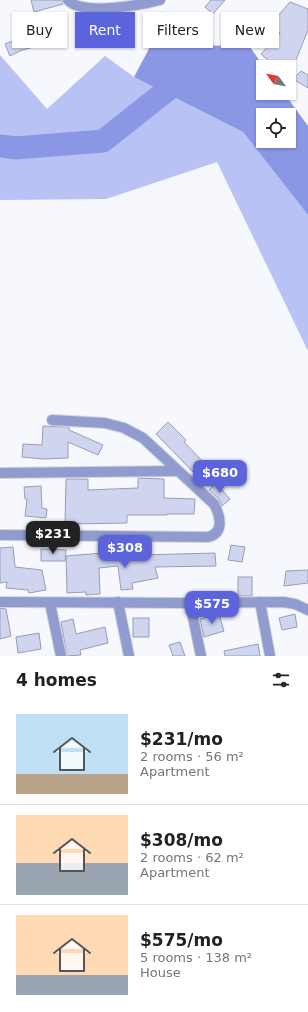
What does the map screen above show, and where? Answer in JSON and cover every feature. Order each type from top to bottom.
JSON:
[{"type":"street","points":[[68,0],[70,3],[81,8],[160,0]]},
{"type":"street","points":[[0,535],[212,536],[219,529],[221,523],[218,511],[214,504],[143,438],[124,428],[104,423],[52,420]]},
{"type":"street","points":[[0,473],[178,471]]},
{"type":"street","points":[[0,602],[284,602],[295,604],[308,610]]},
{"type":"street","points":[[118,602],[129,656]]},
{"type":"street","points":[[260,602],[270,656]]},
{"type":"street","points":[[50,603],[61,656]]},
{"type":"street","points":[[190,603],[201,656]]},
{"type":"shaded area","points":[[213,45],[221,46],[221,48],[251,48],[259,60],[256,60],[256,100],[289,100],[295,108],[256,108],[256,148],[296,148],[296,110],[308,126],[308,215],[243,132],[134,77],[149,48],[213,48]]},
{"type":"shaded area","points":[[0,55],[47,109],[105,56],[134,77],[243,132],[308,215],[308,351],[217,162],[106,199],[0,200]]},
{"type":"building","points":[[31,0],[62,0],[63,4],[34,12]]},
{"type":"building","points":[[211,0],[225,0],[213,14],[213,12],[211,12],[205,7]]},
{"type":"building","points":[[290,2],[308,9],[308,30],[296,60],[267,60],[261,54],[266,48],[279,48],[279,15]]},
{"type":"building","points":[[12,41],[12,48],[30,48],[10,56],[5,44]]},
{"type":"building","points":[[301,71],[308,75],[308,88],[296,81],[296,76]]},
{"type":"building","points":[[168,422],[186,440],[184,442],[208,467],[198,477],[156,434]]},
{"type":"building","points":[[43,426],[69,427],[69,430],[103,445],[98,455],[68,442],[68,458],[43,459],[22,457],[23,444],[42,445]]},
{"type":"building","points":[[138,478],[164,479],[164,498],[195,499],[194,514],[127,515],[127,523],[65,524],[66,479],[88,479],[88,490],[138,488]]},
{"type":"building","points":[[216,483],[230,499],[222,506],[219,499],[209,490]]},
{"type":"building","points":[[41,486],[42,508],[47,509],[46,518],[25,516],[27,499],[25,499],[24,487]]},
{"type":"building","points":[[231,545],[245,547],[242,562],[228,560]]},
{"type":"building","points":[[13,547],[15,567],[42,570],[46,590],[29,593],[28,590],[6,588],[7,582],[0,583],[0,548]]},
{"type":"building","points":[[41,549],[66,550],[65,561],[41,561]]},
{"type":"building","points":[[102,553],[102,556],[215,553],[216,566],[155,567],[158,578],[132,583],[133,589],[121,590],[118,566],[99,568],[100,594],[86,595],[86,592],[67,593],[66,556]]},
{"type":"building","points":[[308,570],[308,583],[284,586],[286,571]]},
{"type":"building","points":[[238,577],[252,577],[252,596],[238,596]]},
{"type":"building","points":[[0,608],[6,609],[11,636],[0,639]]},
{"type":"building","points":[[219,614],[224,631],[204,637],[200,619]]},
{"type":"building","points":[[295,614],[297,627],[282,630],[279,618]]},
{"type":"building","points":[[133,618],[149,618],[149,637],[133,637]]},
{"type":"building","points":[[73,619],[76,634],[105,627],[108,643],[80,650],[81,655],[67,656],[61,622]]},
{"type":"building","points":[[39,633],[41,649],[18,653],[16,637]]},
{"type":"building","points":[[180,642],[185,656],[173,656],[169,645]]},
{"type":"building","points":[[258,644],[260,656],[225,656],[224,651]]},
{"type":"waterway","points":[[0,146],[16,148],[103,141],[190,72]]}]
